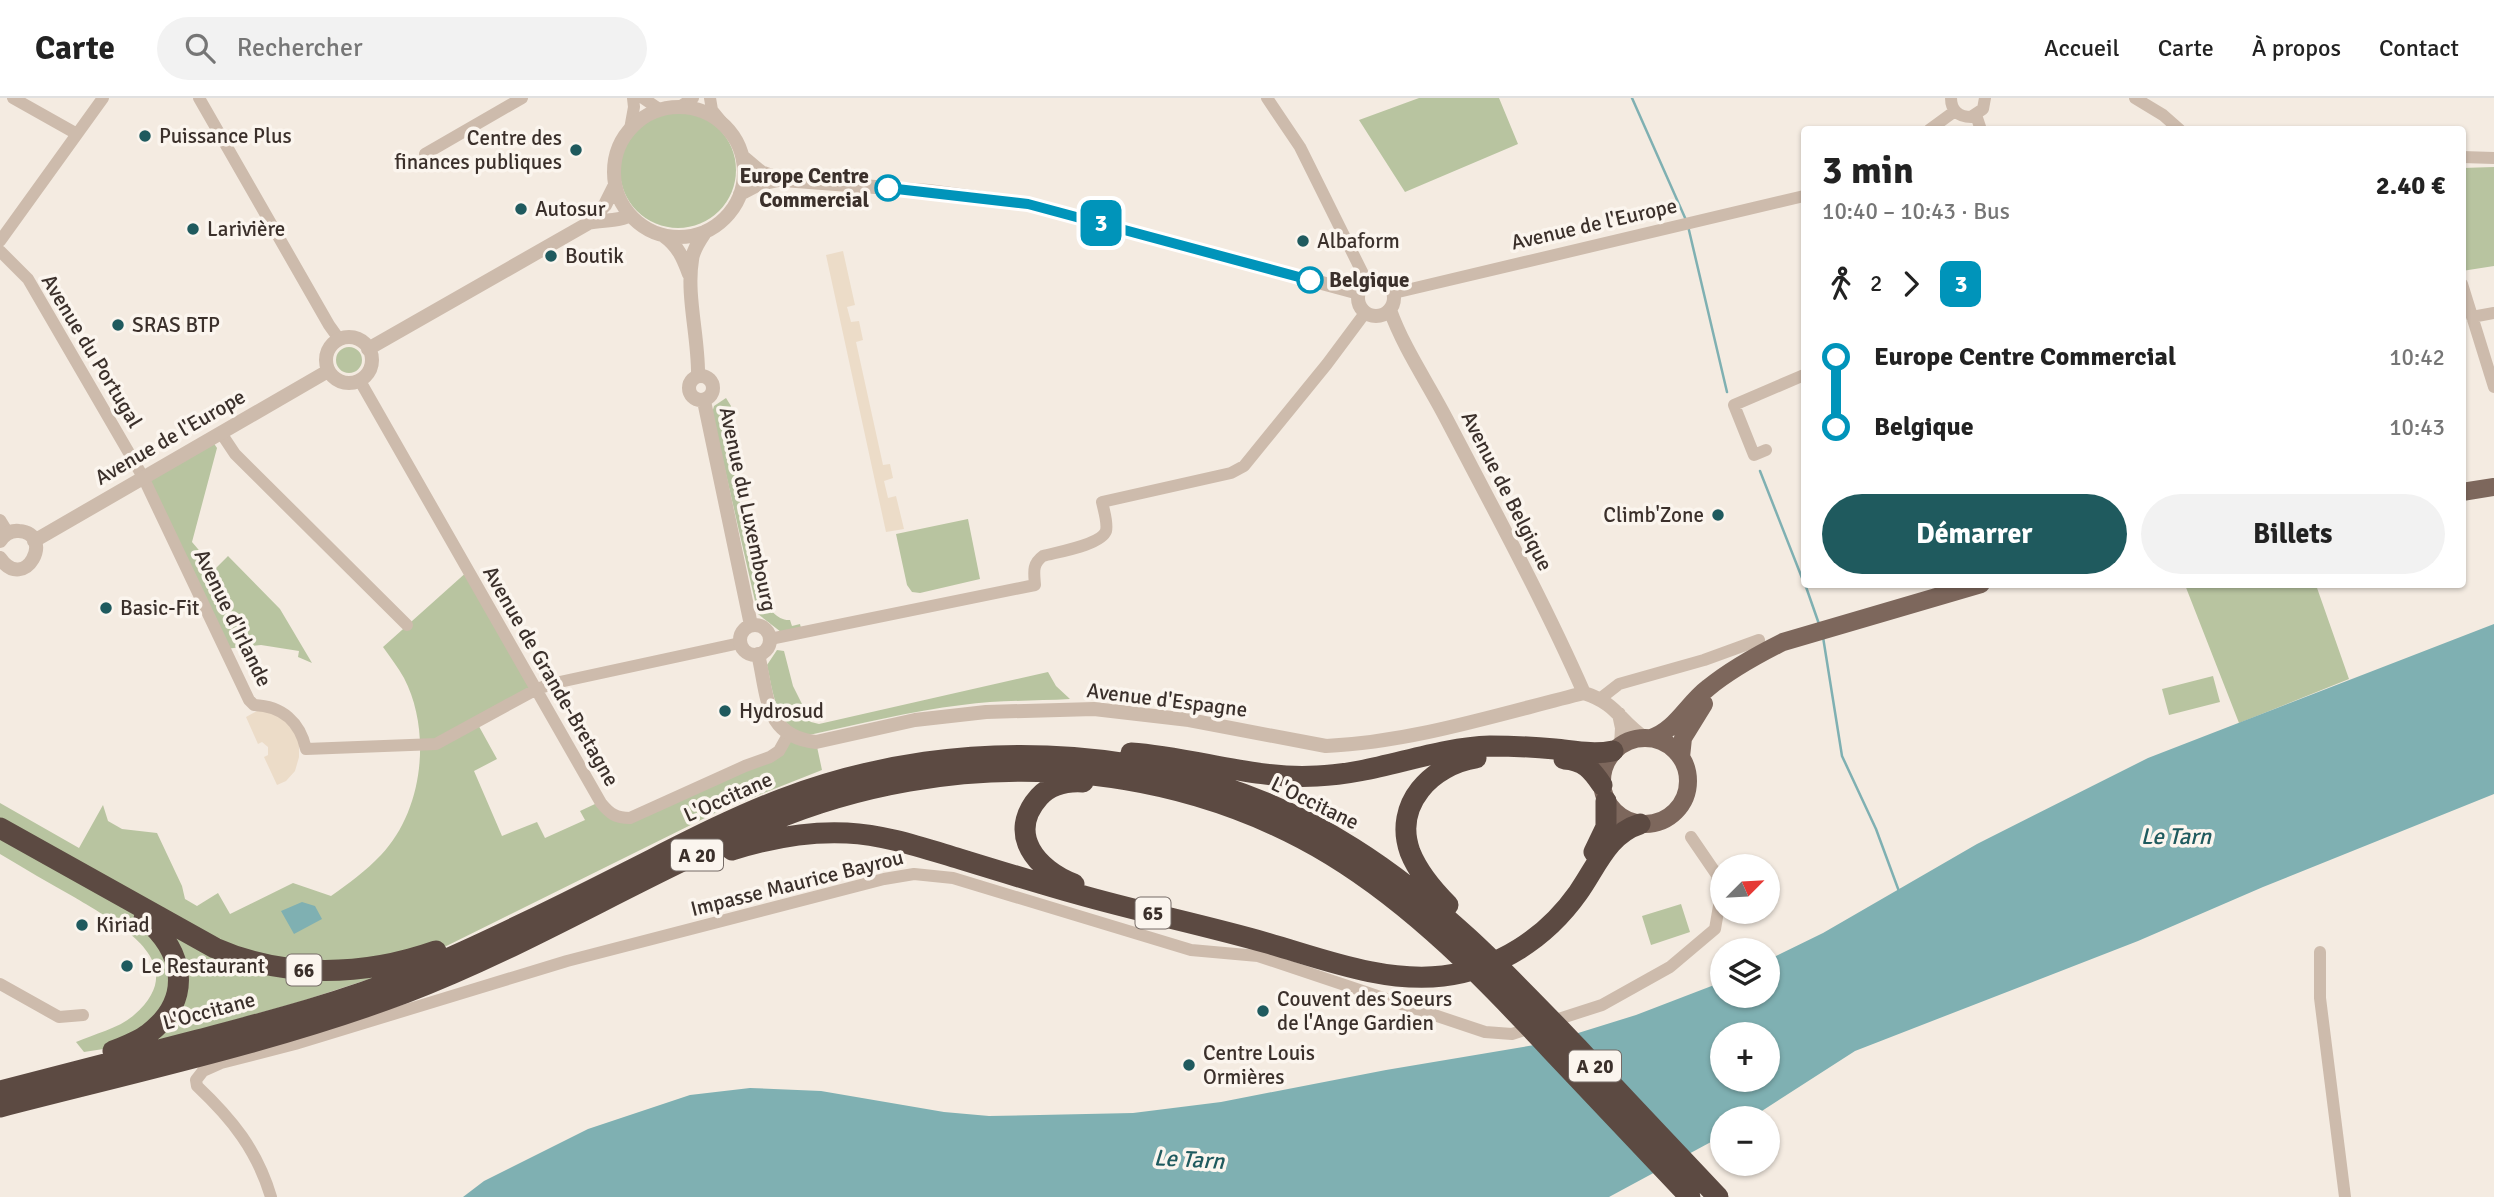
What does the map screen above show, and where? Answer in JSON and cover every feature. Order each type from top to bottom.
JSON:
[{"type":"highway","points":[[988,755],[1054,747],[1142,753],[1255,772],[1314,777],[1367,770],[1430,754],[1469,748],[1514,747],[1584,753],[1617,748]]},
{"type":"highway","name":"L'Occitane","points":[[0,1089],[269,1021],[353,995],[466,951],[727,822],[802,792],[871,772],[915,763],[988,755],[1045,755],[1139,767],[1208,783],[1265,804],[1303,820],[1372,860],[1474,936]]},
{"type":"highway","points":[[1474,936],[1421,874],[1410,851],[1406,831],[1410,805],[1422,786],[1442,769],[1456,762],[1495,755],[1572,759],[1588,766],[1604,793]]},
{"type":"highway","name":"L'Occitane","points":[[0,1107],[215,1052],[360,1009],[463,969],[727,840],[819,803],[859,791],[937,775],[1056,771],[1139,782],[1222,805],[1287,832],[1328,853],[1397,900],[1496,990],[1690,1197]]},
{"type":"highway","name":"65","points":[[1222,805],[1172,799],[1089,783],[1065,783],[1043,793],[1033,803],[1024,831],[1027,844],[1036,859],[1059,878],[1074,884],[1355,960],[1392,967],[1438,969],[1484,960],[1525,935],[1545,918],[1600,841],[1606,827],[1604,793]]},
{"type":"highway","name":"65","points":[[616,895],[725,853],[771,839],[848,833],[896,840],[1080,895],[1346,965],[1389,975],[1439,976],[1488,966],[1529,944],[1566,909],[1618,834],[1640,824]]},
{"type":"highway","name":"66","points":[[0,828],[215,948],[248,961],[299,970],[355,969],[427,954],[625,873]]},
{"type":"highway","points":[[0,834],[146,919],[164,936],[175,954],[180,977],[177,996],[167,1016],[148,1034],[109,1053],[43,1071],[0,1089]]},
{"type":"highway","name":"A 20","points":[[1474,936],[1718,1197]]},
{"type":"main road","points":[[2466,491],[2494,487]]},
{"type":"main road","points":[[1648,738],[1668,744],[1681,757],[1688,780],[1682,803],[1667,818],[1640,824],[1624,819],[1604,793],[1604,767],[1617,748],[1629,741],[1667,731],[1698,697],[1756,656],[1783,642],[1967,588]]},
{"type":"main road","points":[[1681,757],[1682,738],[1687,729],[1727,676]]},
{"type":"street","points":[[13,98],[77,134]]},
{"type":"street","points":[[0,241],[103,98]]},
{"type":"street","points":[[199,98],[339,339]]},
{"type":"street","points":[[425,154],[522,98]]},
{"type":"street","points":[[630,129],[634,107],[632,98]]},
{"type":"street","points":[[643,98],[659,109]]},
{"type":"street","points":[[663,235],[677,237],[706,231],[727,216],[740,194],[743,157],[738,144],[712,110],[710,98]]},
{"type":"street","points":[[740,194],[760,184],[783,180],[928,191],[1028,204],[1363,288],[1383,281],[1394,293],[1390,310],[1375,317],[1365,313],[1359,304],[1363,288],[1300,147],[1267,98]]},
{"type":"street","points":[[1951,98],[1955,111],[1965,117],[1976,115],[1983,109],[1985,98]]},
{"type":"street","points":[[2135,98],[2175,126]]},
{"type":"street","points":[[691,278],[674,243],[640,224],[624,206],[615,186],[614,165],[619,146],[630,129],[648,114],[659,109],[687,102],[721,121]]},
{"type":"street","points":[[1934,126],[1955,111]]},
{"type":"street","points":[[1976,115],[1980,126]]},
{"type":"street","points":[[743,157],[761,172],[783,180]]},
{"type":"street","points":[[2466,157],[2494,158]]},
{"type":"street","points":[[587,224],[605,205],[615,186]]},
{"type":"street","name":"Avenue de l'Europe","points":[[1394,293],[1801,197]]},
{"type":"street","points":[[368,349],[587,224],[611,218],[625,219],[631,215]]},
{"type":"street","points":[[691,278],[693,253],[706,231]]},
{"type":"street","name":"Avenue du Portugal","points":[[0,251],[28,279],[143,477]]},
{"type":"street","name":"Avenue du Luxembourg","points":[[691,278],[699,356],[698,376],[706,377],[713,385],[712,395],[704,401],[751,625]]},
{"type":"street","points":[[2466,297],[2494,387]]},
{"type":"street","name":"Avenue de Belgique","points":[[1390,310],[1397,330],[1446,417],[1558,635],[1584,693]]},
{"type":"street","points":[[770,639],[1035,585],[1033,567],[1043,556],[1095,542],[1103,537],[1107,528],[1102,502],[1231,473],[1244,466],[1319,375],[1365,313]]},
{"type":"street","points":[[2472,317],[2494,313]]},
{"type":"street","points":[[352,337],[368,349],[372,363],[366,376],[360,381],[339,381],[328,371],[326,356],[333,343],[339,339],[352,337]]},
{"type":"street","name":"Avenue de l'Europe","points":[[34,541],[328,371]]},
{"type":"street","points":[[1766,450],[1754,455],[1734,405],[1801,376]]},
{"type":"street","name":"Avenue de Grande-Bretagne","points":[[360,381],[601,803],[609,812],[620,818],[630,818],[770,757],[779,751],[788,735]]},
{"type":"street","points":[[221,433],[235,454],[407,625]]},
{"type":"street","name":"Avenue d'Irlande","points":[[143,477],[249,700],[254,705],[265,705],[285,713],[300,729],[306,749],[436,744],[537,689],[555,682],[740,643]]},
{"type":"street","points":[[0,559],[10,568],[21,569],[27,566],[36,552],[34,541],[25,533],[3,532]]},
{"type":"street","points":[[751,625],[764,628],[770,639],[767,649],[758,654],[749,653],[740,643],[744,630],[751,625]]},
{"type":"street","points":[[1601,698],[1619,684],[1704,660],[1759,640]]},
{"type":"street","points":[[758,654],[776,724],[788,735]]},
{"type":"street","name":"Avenue d'Espagne","points":[[788,735],[799,740],[816,742],[926,719],[986,712],[1094,709],[1189,720],[1326,746],[1394,739],[1584,693],[1601,698],[1648,738]]},
{"type":"street","points":[[1617,748],[1622,728],[1619,714]]},
{"type":"street","name":"Impasse Maurice Bayrou","points":[[271,1197],[263,1169],[226,1114],[197,1086],[196,1080],[203,1072],[221,1063],[295,1044],[567,961],[884,879],[914,874],[953,878],[1191,950],[1258,956],[1485,1032],[1511,1034],[1602,1005],[1670,967],[1715,929],[1720,900],[1717,875],[1691,837]]},
{"type":"street","points":[[2320,952],[2320,998],[2345,1197]]},
{"type":"street","points":[[0,984],[59,1017],[83,1015]]},
{"type":"green space","points":[[1419,98],[1499,98],[1518,144],[1405,192],[1359,120]]},
{"type":"green space","points":[[678,112],[700,117],[719,129],[731,148],[736,170],[731,192],[719,211],[700,223],[678,228],[656,223],[637,211],[625,192],[620,170],[625,148],[637,129],[656,117]]},
{"type":"green space","points":[[2494,167],[2494,266],[2466,270],[2466,168]]},
{"type":"green space","points":[[349,347],[358,351],[362,360],[358,369],[349,373],[340,369],[336,360],[340,351]]},
{"type":"green space","points":[[726,398],[731,406],[725,430],[758,588],[774,614],[790,620],[792,626],[800,624],[801,628],[781,632],[758,614],[712,413],[714,406]]},
{"type":"green space","points":[[211,439],[217,448],[192,542],[215,569],[228,556],[280,609],[312,663],[298,657],[299,651],[261,645],[225,649],[143,477]]},
{"type":"green space","points":[[968,519],[980,579],[920,593],[912,592],[907,585],[896,534]]},
{"type":"green space","points":[[469,570],[537,689],[476,721],[497,759],[474,771],[502,836],[537,822],[545,838],[585,820],[580,811],[595,804],[619,818],[770,757],[788,735],[816,742],[822,770],[721,810],[400,969],[299,1002],[209,1027],[155,1041],[84,1052],[76,1042],[128,1020],[151,996],[156,978],[153,961],[142,945],[127,931],[0,854],[0,803],[79,848],[103,805],[108,821],[122,829],[157,833],[182,886],[185,899],[197,906],[218,893],[230,914],[293,883],[331,896],[381,855],[395,837],[414,794],[419,770],[418,722],[413,699],[404,678],[383,647]]},
{"type":"green space","points":[[2186,588],[2317,588],[2349,679],[2239,723]]},
{"type":"green space","points":[[777,650],[784,651],[793,686],[811,722],[819,724],[1048,672],[1056,686],[1070,699],[989,702],[943,708],[809,735],[789,726],[774,698],[767,665]]},
{"type":"green space","points":[[2213,676],[2220,702],[2169,715],[2162,689]]},
{"type":"green space","points":[[1681,904],[1690,932],[1651,945],[1642,916]]},
{"type":"shaded area","points":[[843,251],[855,305],[847,307],[851,322],[859,321],[863,340],[856,342],[883,465],[890,464],[893,478],[884,481],[888,498],[896,496],[904,529],[886,532],[826,255]]},
{"type":"shaded area","points":[[257,711],[267,711],[282,718],[295,732],[299,743],[295,771],[286,781],[277,785],[264,757],[268,755],[268,747],[262,742],[258,744],[246,717]]},
{"type":"water","name":"Le Tarn","points":[[2494,624],[2494,794],[2263,887],[2138,941],[1855,1051],[1770,1106],[1710,1106],[1710,1142],[1609,1197],[463,1197],[484,1181],[588,1129],[690,1095],[750,1088],[821,1091],[944,1112],[989,1116],[1133,1113],[1221,1102],[1546,1043],[1636,1015],[1710,987],[1710,1008],[1780,1008],[1780,954],[1823,933],[1977,844],[2148,758]]},
{"type":"water","points":[[302,902],[315,906],[322,919],[294,934],[281,911]]},
{"type":"waterway","points":[[1632,98],[1686,220]]},
{"type":"waterway","points":[[1688,226],[1727,392]]},
{"type":"waterway","points":[[1760,471],[1801,575]]},
{"type":"waterway","points":[[1806,588],[1819,624]]},
{"type":"waterway","points":[[1823,637],[1842,756],[1876,829],[1900,894]]},
{"type":"bus line","name":"3","points":[[888,188],[1028,204],[1310,280]]},
{"type":"place","name":"Puissance Plus","points":[[145,136]]},
{"type":"place","name":"Centre des finances publiques","points":[[576,150]]},
{"type":"place","name":"Europe Centre Commercial","points":[[888,188]]},
{"type":"place","name":"Autosur","points":[[521,209]]},
{"type":"place","name":"Larivière","points":[[193,229]]},
{"type":"place","name":"Albaform","points":[[1303,241]]},
{"type":"place","name":"Boutik","points":[[551,256]]},
{"type":"place","name":"Belgique","points":[[1310,280]]},
{"type":"place","name":"SRAS BTP","points":[[118,325]]},
{"type":"place","name":"Climb'Zone","points":[[1718,515]]},
{"type":"place","name":"Basic-Fit","points":[[106,608]]},
{"type":"place","name":"Hydrosud","points":[[725,711]]},
{"type":"place","name":"Kiriad","points":[[82,925]]},
{"type":"place","name":"Le Restaurant","points":[[127,966]]},
{"type":"place","name":"Couvent des Soeurs de l'Ange Gardien","points":[[1263,1011]]},
{"type":"place","name":"Centre Louis Ormières","points":[[1189,1065]]}]
